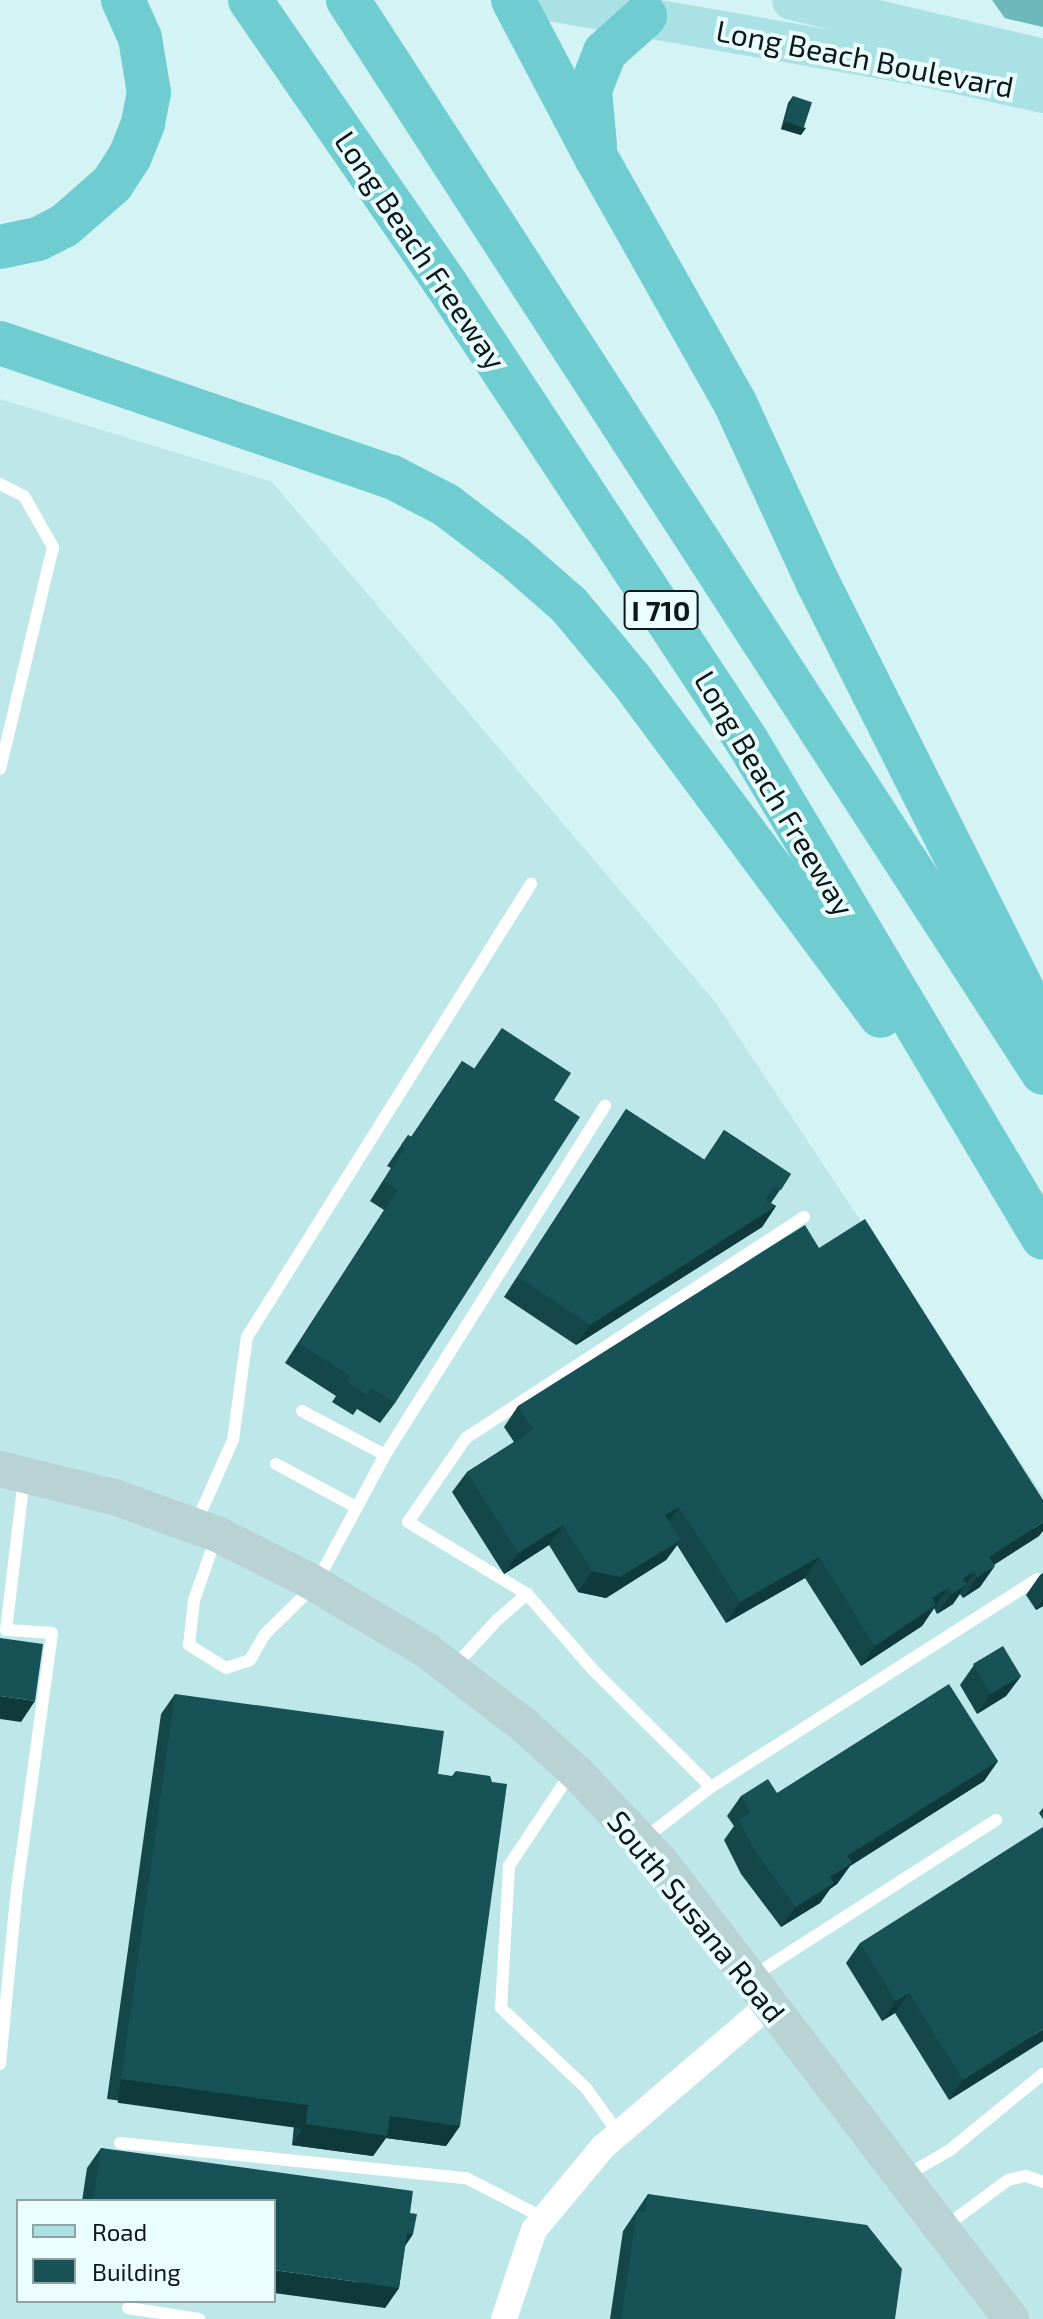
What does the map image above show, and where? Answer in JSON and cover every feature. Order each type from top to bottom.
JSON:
[{"type":"highway","points":[[0,247],[38,239],[64,226],[112,184],[130,156],[143,123],[149,93],[140,38],[123,0]]},
{"type":"highway","name":"Long Beach Freeway","points":[[250,0],[446,284],[747,741],[1043,1238]]},
{"type":"highway","name":"I 710","points":[[348,0],[1043,1073]]},
{"type":"highway","points":[[513,0],[597,159],[736,405],[818,583],[1043,1030]]},
{"type":"highway","points":[[597,159],[590,90],[605,52],[645,16]]},
{"type":"highway","points":[[0,343],[392,477],[446,505],[513,556],[569,605],[632,681],[1018,1200]]},
{"type":"main road","name":"Long Beach Boulevard","points":[[544,0],[645,16],[929,50],[1043,59]]},
{"type":"main road","name":"Long Beach Boulevard","points":[[792,0],[1043,93]]},
{"type":"street","name":"South Susana Road","points":[[12,1472],[114,1497],[206,1530],[315,1585],[426,1650],[574,1769],[643,1840],[1011,2319]]},
{"type":"street","points":[[504,2319],[534,2230],[603,2147],[760,1991]]},
{"type":"lane","points":[[0,484],[24,496],[53,547],[0,769]]},
{"type":"lane","points":[[531,884],[247,1337],[233,1440],[206,1530],[189,1645],[226,1668],[250,1660],[265,1634],[315,1585],[385,1455],[605,1106]]},
{"type":"lane","points":[[711,1787],[594,1671],[527,1594],[408,1522],[466,1438],[804,1217]]},
{"type":"lane","points":[[302,1411],[385,1455]]},
{"type":"lane","points":[[276,1464],[356,1507]]},
{"type":"lane","points":[[0,2064],[17,1889],[52,1633],[6,1630],[12,1472]]},
{"type":"lane","points":[[643,1840],[711,1787],[1037,1579]]},
{"type":"lane","points":[[452,1669],[497,1620],[527,1594]]},
{"type":"lane","points":[[574,1769],[509,1866],[501,2008],[586,2088],[619,2134]]},
{"type":"lane","points":[[760,1991],[996,1820]]},
{"type":"lane","points":[[901,2179],[950,2150],[1043,2074]]},
{"type":"lane","points":[[120,2143],[466,2178],[544,2218]]},
{"type":"lane","points":[[941,2229],[1008,2180],[1026,2176],[1043,2182]]},
{"type":"lane","points":[[128,2308],[199,2319]]},
{"type":"shaded area","points":[[0,399],[272,482],[716,1003],[1043,1495],[1043,2319],[0,2319]]},
{"type":"water","points":[[992,0],[1043,0],[1043,72]]},
{"type":"pier","points":[[1000,17],[1043,27],[1043,76],[1040,74]]},
{"type":"building","points":[[793,96],[812,102],[804,128],[785,122]]},
{"type":"building","points":[[502,1028],[571,1073],[554,1100],[580,1117],[395,1403],[371,1388],[367,1395],[347,1381],[350,1376],[299,1343],[398,1190],[384,1181],[405,1148],[401,1145],[408,1135],[412,1137],[462,1061],[475,1069]]},
{"type":"building","points":[[626,1109],[705,1160],[724,1130],[791,1174],[781,1190],[774,1186],[765,1200],[776,1206],[590,1325],[518,1277]]},
{"type":"building","points":[[865,1219],[1043,1500],[1043,1522],[989,1557],[995,1566],[977,1577],[974,1572],[963,1578],[967,1584],[952,1594],[948,1588],[932,1598],[936,1605],[875,1646],[819,1557],[740,1602],[679,1507],[665,1515],[681,1540],[620,1577],[592,1571],[563,1525],[518,1553],[467,1472],[533,1430],[518,1406],[805,1225],[819,1248]]},
{"type":"building","points":[[0,1638],[43,1644],[35,1701],[0,1696]]},
{"type":"building","points":[[1003,1646],[1021,1676],[991,1694],[973,1664]]},
{"type":"building","points":[[949,1684],[998,1761],[847,1856],[852,1863],[830,1877],[834,1883],[796,1907],[756,1853],[738,1820],[751,1812],[741,1796],[768,1779],[777,1793]]},
{"type":"building","points":[[175,1694],[444,1731],[438,1774],[455,1777],[456,1771],[490,1776],[492,1782],[507,1784],[460,2126],[390,2116],[387,2136],[306,2124],[308,2105],[121,2079]]},
{"type":"building","points":[[1043,1827],[1043,2029],[963,2080],[909,1993],[896,2001],[860,1943]]},
{"type":"building","points":[[101,2148],[413,2191],[410,2213],[417,2214],[413,2234],[407,2234],[399,2288],[276,2270],[276,2199],[93,2199]]},
{"type":"building","points":[[648,2194],[867,2225],[902,2269],[895,2319],[621,2319],[637,2211],[645,2212]]}]
